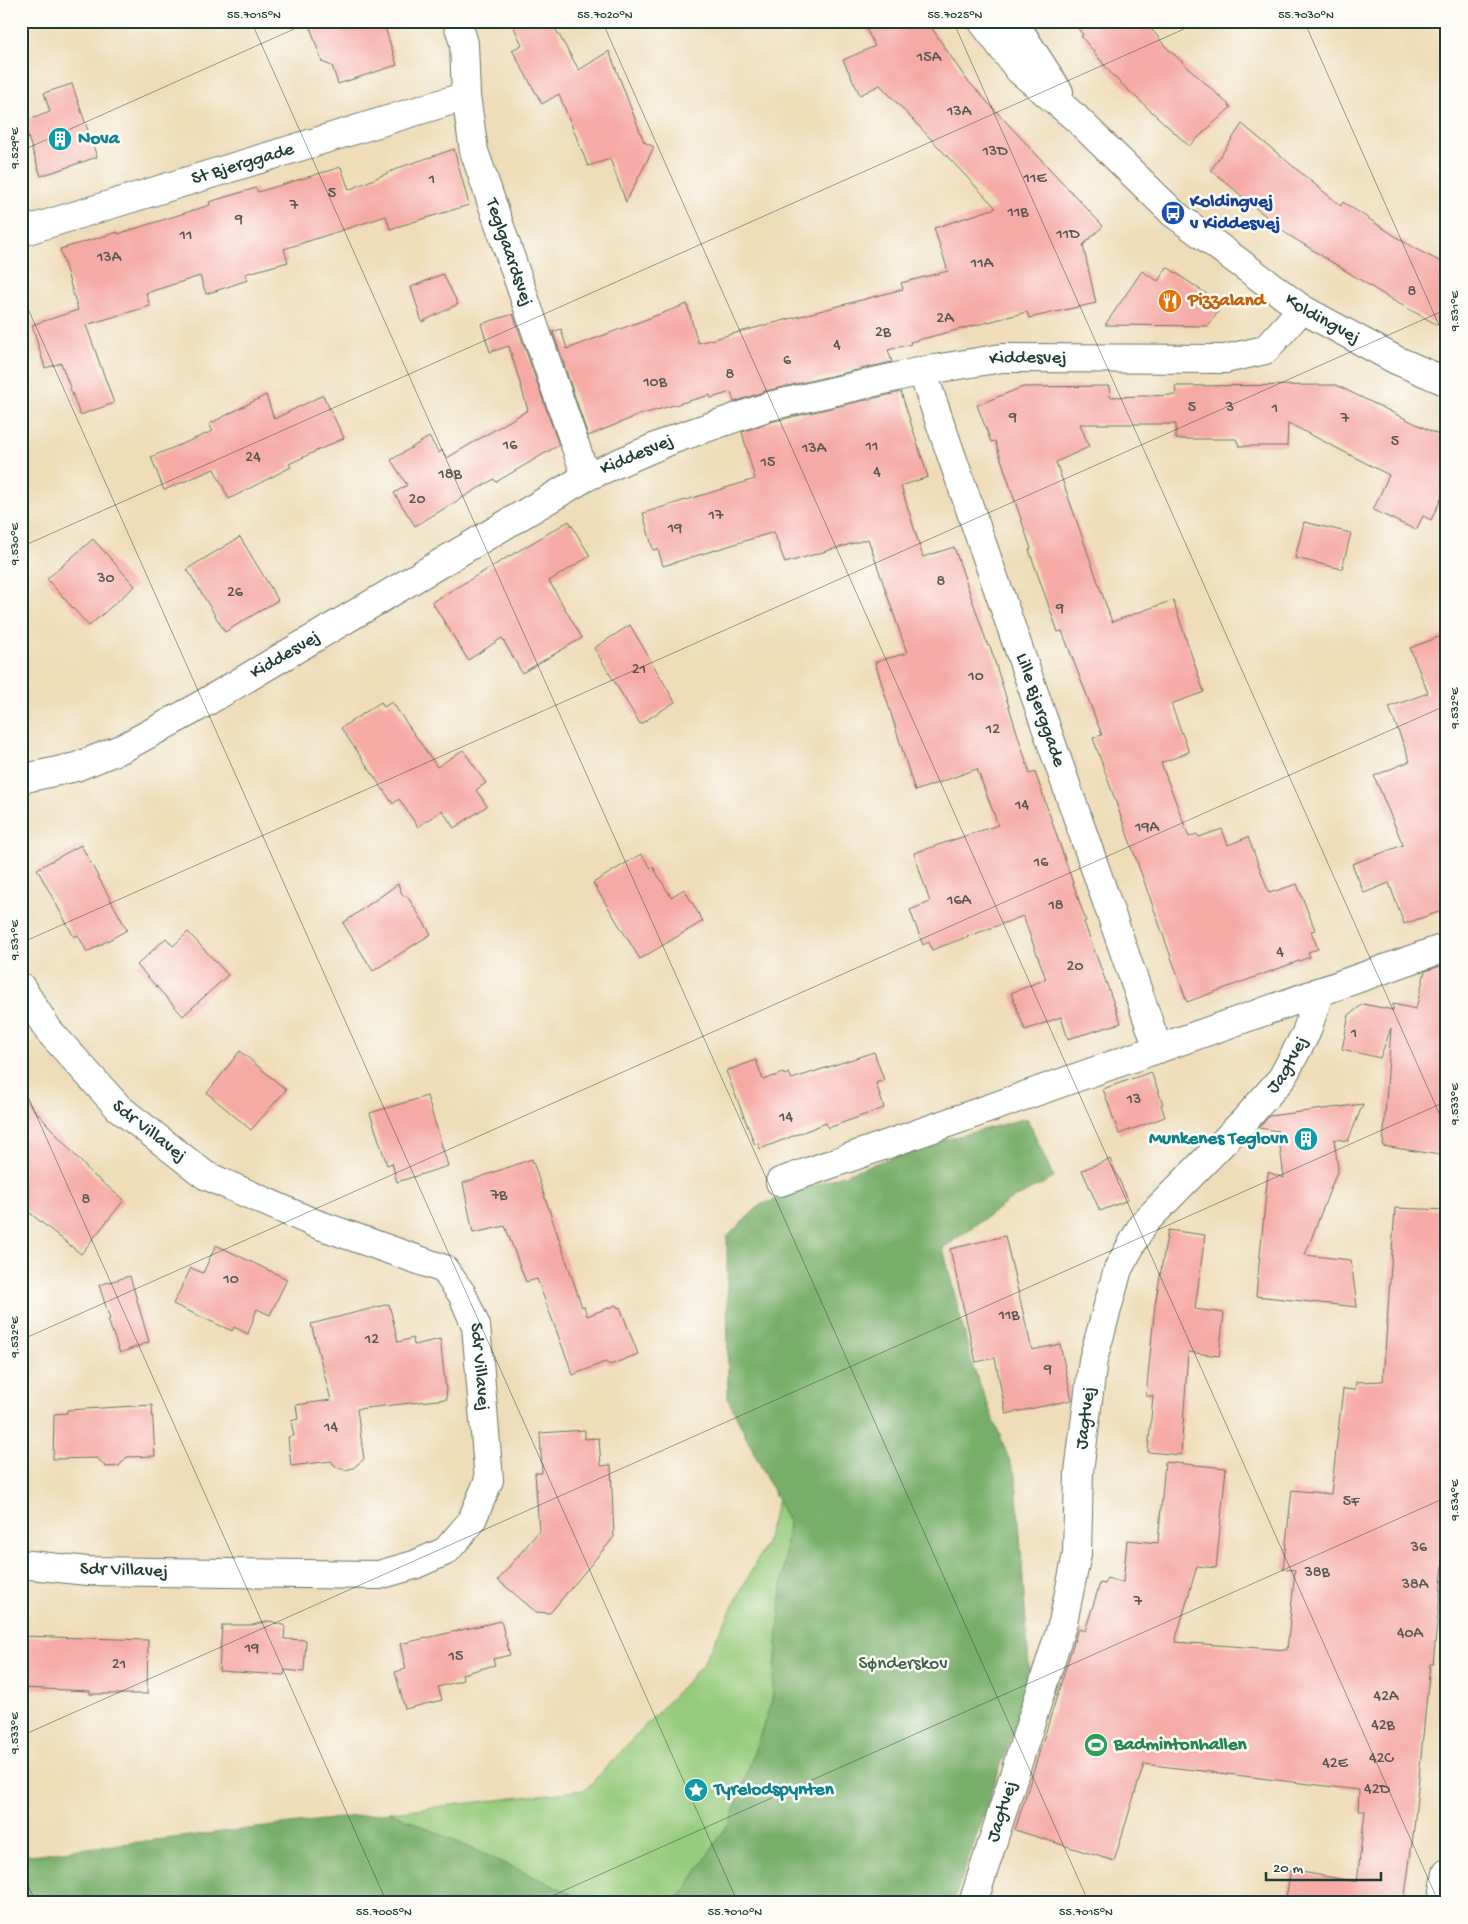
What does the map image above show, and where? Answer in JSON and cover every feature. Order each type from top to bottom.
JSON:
[{"type":"street","name":"Teglgaardsvej","points":[[457,21],[464,43],[466,96],[474,151],[586,477]]},
{"type":"street","name":"Koldingvej","points":[[982,21],[1019,70],[1076,118],[1173,213],[1302,309],[1396,360],[1447,382]]},
{"type":"street","name":"Koldingvej","points":[[1012,21],[1076,118]]},
{"type":"street","name":"St Bjerggade","points":[[21,232],[466,96]]},
{"type":"street","name":"Kiddesvej","points":[[21,779],[76,767],[123,748],[191,711],[586,477],[674,439],[770,406],[922,371],[1002,358],[1225,359],[1265,350],[1302,309]]},
{"type":"street","name":"Lille Bjerggade","points":[[922,371],[1158,1049]]},
{"type":"street","points":[[780,1182],[1447,947]]},
{"type":"street","name":"Sdr Villavej","points":[[21,987],[50,1031],[119,1108],[204,1175],[314,1223],[444,1269],[462,1294],[476,1326],[489,1480],[471,1522],[446,1551],[414,1566],[379,1575],[87,1571],[21,1564]]},
{"type":"street","name":"Jagtvej","points":[[973,1903],[1063,1622],[1077,1554],[1079,1472],[1093,1360],[1118,1268],[1143,1224],[1246,1120],[1282,1078],[1306,1033],[1320,991]]},
{"type":"street","points":[[1442,1903],[1447,1873]]},
{"type":"green space","name":"Sønderskov","points":[[1027,1118],[1054,1178],[1009,1201],[943,1248],[973,1367],[1016,1477],[1030,1682],[953,1903],[676,1903],[731,1820],[772,1700],[788,1522],[728,1399],[727,1237],[760,1205],[932,1143]]},
{"type":"green space","points":[[778,1499],[788,1522],[772,1700],[731,1820],[676,1903],[592,1903],[390,1812],[585,1790],[702,1665],[765,1545]]},
{"type":"green space","points":[[390,1812],[592,1903],[21,1903],[21,1856]]},
{"type":"building","points":[[308,21],[383,21],[397,65],[338,84],[332,66],[322,62]]},
{"type":"building","points":[[511,21],[551,21],[579,70],[609,51],[644,142],[654,147],[626,202],[610,159],[588,166],[559,94],[542,104],[512,50],[522,45]]},
{"type":"building","points":[[862,21],[927,21],[966,79],[1103,226],[1083,245],[1096,303],[1029,318],[1027,312],[910,342],[911,344],[888,350],[892,362],[766,391],[734,402],[731,392],[711,398],[710,395],[639,415],[588,436],[553,332],[561,329],[567,349],[687,304],[698,343],[903,289],[901,283],[948,271],[934,228],[996,208],[880,85],[860,95],[843,60],[875,46]]},
{"type":"building","points":[[1073,21],[1145,21],[1165,46],[1231,107],[1189,146],[1114,77],[1081,36],[1083,35]]},
{"type":"building","name":"Nova","points":[[72,84],[97,157],[41,176],[23,122],[50,112],[44,93]]},
{"type":"building","points":[[1242,124],[1341,206],[1343,202],[1412,247],[1447,265],[1447,330],[1394,301],[1287,234],[1211,170]]},
{"type":"building","points":[[454,149],[469,205],[390,229],[386,216],[284,249],[288,262],[245,274],[248,280],[206,294],[200,276],[146,293],[150,306],[86,325],[114,403],[80,415],[61,363],[45,368],[32,325],[78,310],[60,249],[118,232],[118,234],[210,205],[209,202],[256,188],[258,192],[341,167],[349,190],[401,167]]},
{"type":"building","points":[[1167,267],[1214,299],[1212,302],[1221,308],[1208,326],[1105,325],[1142,271],[1158,281]]},
{"type":"building","points":[[443,274],[458,304],[422,322],[411,287]]},
{"type":"building","points":[[513,314],[559,445],[496,482],[494,479],[415,526],[394,493],[407,485],[391,460],[429,437],[439,453],[442,450],[447,458],[528,410],[509,346],[490,352],[481,324]]},
{"type":"building","points":[[1336,385],[1447,439],[1447,487],[1431,520],[1423,516],[1416,530],[1373,510],[1389,475],[1288,423],[1287,446],[1239,446],[1236,439],[1176,439],[1176,424],[1080,424],[1089,447],[1056,462],[1112,622],[1173,600],[1204,692],[1171,704],[1189,752],[1161,763],[1189,837],[1197,834],[1199,837],[1222,829],[1228,845],[1248,837],[1269,893],[1297,884],[1315,930],[1311,931],[1318,949],[1308,952],[1310,957],[1187,1002],[1093,738],[1102,735],[1062,631],[1058,632],[1029,550],[1031,549],[995,441],[991,442],[977,405],[1023,387],[1109,386],[1110,397],[1176,395],[1175,386]]},
{"type":"building","points":[[901,392],[928,477],[901,486],[923,557],[954,547],[988,646],[990,646],[1030,774],[1035,772],[1086,921],[1084,922],[1121,1023],[1068,1039],[1061,1017],[1025,1030],[1011,993],[1046,979],[1023,916],[932,950],[929,942],[923,945],[910,910],[930,902],[914,853],[998,825],[977,769],[915,791],[875,662],[907,653],[868,539],[785,563],[774,532],[663,566],[658,549],[653,550],[643,513],[755,479],[742,432],[774,421]]},
{"type":"building","points":[[266,395],[274,419],[323,395],[344,438],[289,464],[291,467],[229,499],[214,469],[164,490],[151,457],[213,431],[209,424]]},
{"type":"building","points":[[569,521],[590,556],[549,581],[582,638],[522,673],[502,638],[468,660],[432,602]]},
{"type":"building","points":[[1304,522],[1351,533],[1342,569],[1295,558]]},
{"type":"building","points":[[240,537],[278,600],[225,632],[187,569]]},
{"type":"building","points":[[93,539],[135,586],[89,626],[47,579]]},
{"type":"building","points":[[630,625],[675,702],[640,724],[594,648]]},
{"type":"building","points":[[1447,634],[1447,909],[1404,924],[1389,883],[1364,893],[1352,864],[1403,845],[1374,776],[1410,761],[1389,707],[1428,693],[1410,648]]},
{"type":"building","points":[[381,702],[384,707],[392,702],[437,767],[463,750],[486,783],[476,790],[487,806],[454,828],[442,810],[418,827],[399,799],[393,804],[341,728]]},
{"type":"building","points":[[81,845],[127,930],[87,952],[78,935],[74,937],[37,869]]},
{"type":"building","points":[[641,854],[651,868],[653,867],[671,897],[684,889],[703,921],[640,959],[593,883]]},
{"type":"building","points":[[398,884],[403,896],[407,896],[431,934],[373,971],[343,923]]},
{"type":"building","points":[[188,932],[228,975],[183,1016],[137,965],[166,938],[173,946]]},
{"type":"building","points":[[1447,964],[1447,1156],[1383,1146],[1391,1028],[1380,1058],[1342,1049],[1349,1015],[1363,1004],[1393,1010],[1393,1004],[1416,1009],[1425,971]]},
{"type":"building","points":[[240,1051],[286,1090],[251,1130],[207,1093]]},
{"type":"building","points":[[874,1052],[884,1080],[876,1083],[884,1108],[828,1128],[826,1123],[760,1149],[758,1143],[755,1145],[726,1071],[756,1060],[763,1080],[783,1073],[784,1075],[789,1073],[792,1079]]},
{"type":"building","points":[[1151,1072],[1163,1104],[1161,1105],[1165,1117],[1119,1134],[1103,1089]]},
{"type":"building","points":[[21,1095],[92,1174],[124,1200],[81,1254],[21,1206]]},
{"type":"building","points":[[427,1096],[448,1166],[397,1182],[392,1163],[387,1165],[370,1113]]},
{"type":"building","points":[[1363,1104],[1348,1141],[1334,1139],[1338,1169],[1305,1255],[1351,1260],[1357,1307],[1256,1296],[1268,1172],[1284,1178],[1278,1131],[1259,1128],[1269,1116]]},
{"type":"building","points":[[532,1159],[582,1307],[584,1306],[587,1316],[616,1305],[618,1308],[620,1307],[638,1354],[610,1365],[605,1362],[573,1375],[537,1279],[526,1282],[505,1226],[473,1233],[463,1183]]},
{"type":"building","points":[[1110,1159],[1128,1200],[1100,1211],[1082,1170]]},
{"type":"building","points":[[1395,1208],[1447,1210],[1447,1525],[1433,1664],[1430,1664],[1414,1828],[1404,1903],[1285,1903],[1291,1870],[1357,1882],[1365,1811],[1358,1810],[1359,1790],[1144,1764],[1114,1861],[1015,1830],[1078,1629],[1085,1631],[1100,1583],[1105,1584],[1107,1578],[1123,1583],[1127,1540],[1158,1543],[1165,1462],[1226,1468],[1216,1568],[1197,1566],[1175,1642],[1287,1650],[1295,1570],[1283,1569],[1292,1490],[1331,1494],[1343,1389],[1355,1390],[1356,1382],[1383,1381]]},
{"type":"building","points":[[1168,1230],[1205,1235],[1195,1309],[1224,1313],[1219,1356],[1188,1352],[1181,1455],[1148,1452],[1153,1396],[1146,1396],[1155,1305]]},
{"type":"building","points":[[1005,1236],[1032,1350],[1060,1344],[1072,1400],[1006,1414],[995,1358],[976,1362],[950,1249]]},
{"type":"building","points":[[216,1245],[287,1279],[270,1315],[257,1309],[248,1334],[234,1327],[232,1331],[173,1304],[191,1268],[203,1273]]},
{"type":"building","points":[[130,1276],[149,1342],[120,1353],[108,1320],[110,1319],[99,1285]]},
{"type":"building","points":[[389,1304],[398,1342],[413,1338],[414,1345],[440,1339],[447,1399],[357,1409],[364,1459],[353,1468],[345,1470],[336,1467],[331,1461],[291,1466],[288,1437],[294,1436],[291,1421],[298,1419],[296,1405],[331,1400],[311,1324]]},
{"type":"building","points":[[152,1405],[155,1456],[127,1457],[119,1466],[106,1467],[97,1458],[53,1459],[54,1414],[67,1413],[67,1410]]},
{"type":"building","points":[[585,1430],[585,1439],[599,1438],[601,1466],[611,1465],[614,1537],[550,1613],[536,1612],[498,1580],[539,1531],[535,1473],[542,1473],[540,1433]]},
{"type":"building","points":[[270,1621],[285,1626],[284,1639],[306,1640],[304,1672],[285,1670],[284,1675],[219,1671],[222,1625],[252,1625]]},
{"type":"building","points":[[501,1621],[510,1655],[493,1659],[495,1665],[462,1674],[463,1680],[438,1687],[442,1700],[405,1709],[395,1672],[406,1669],[400,1644]]},
{"type":"building","points":[[21,1636],[148,1640],[147,1694],[90,1694],[90,1691],[21,1688]]},
{"type":"place","name":"Nova","points":[[60,139]]},
{"type":"place","name":"Koldingvej v Kiddesvej","points":[[1173,213]]},
{"type":"place","name":"Pizzaland","points":[[1170,301]]},
{"type":"place","name":"Munkenes Teglovn","points":[[1306,1139]]},
{"type":"place","name":"Badmintonhallen","points":[[1096,1745]]},
{"type":"place","name":"Tyrelodspynten","points":[[696,1790]]}]
